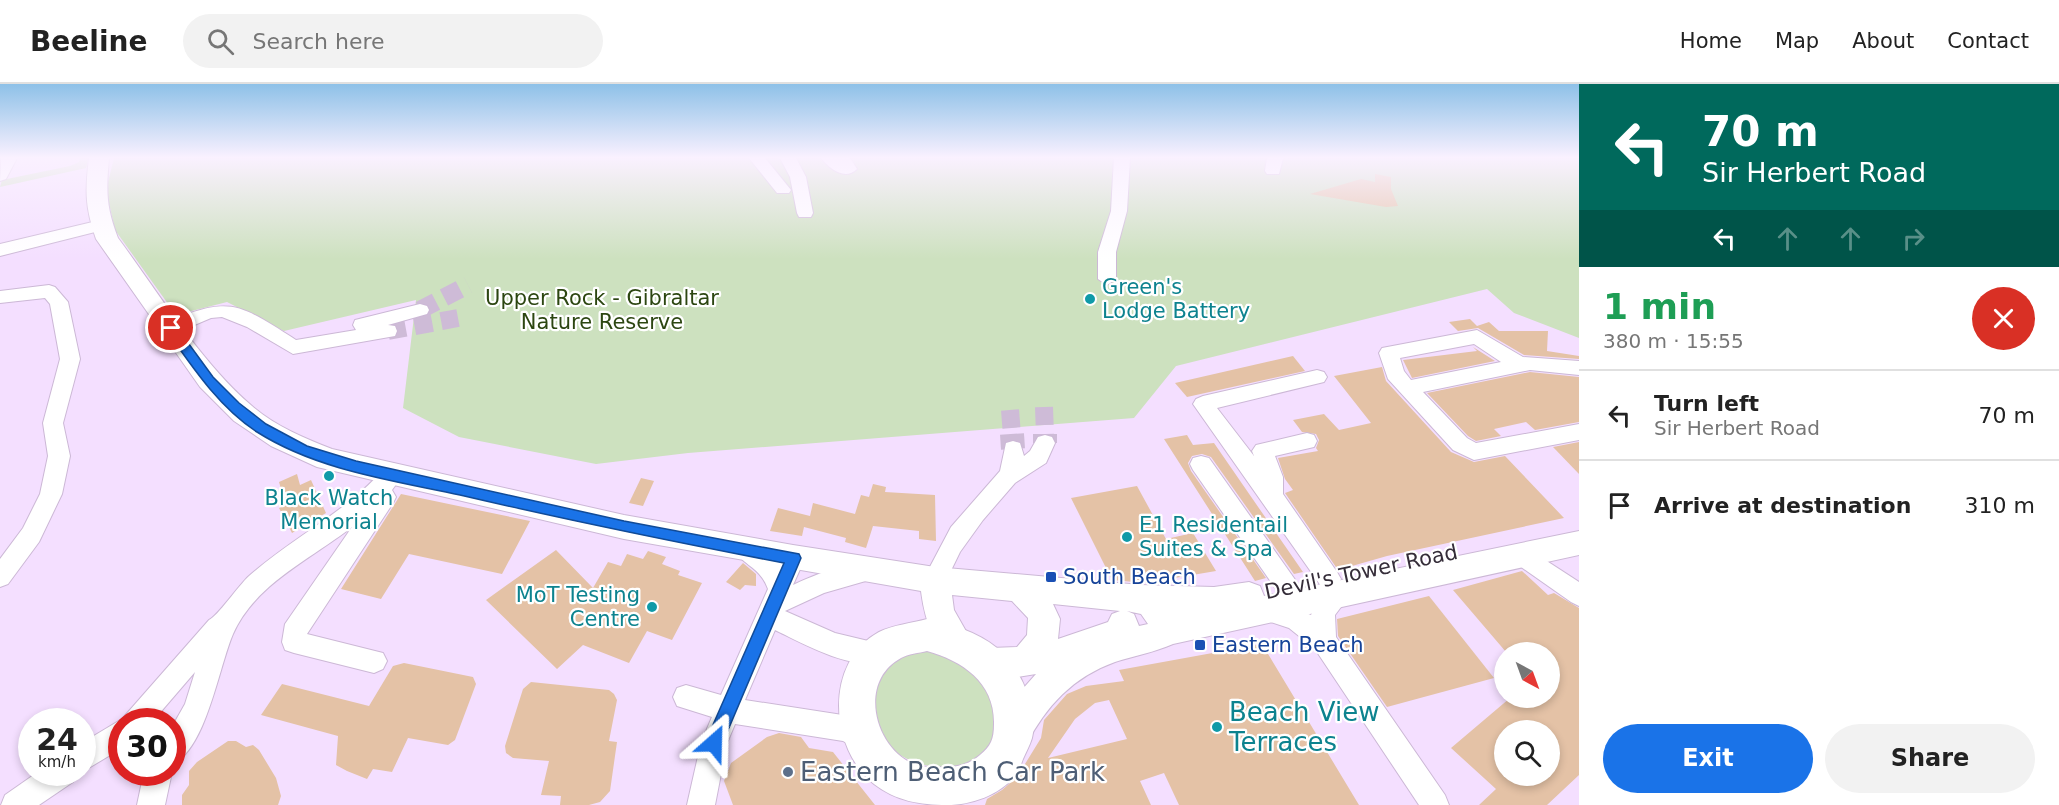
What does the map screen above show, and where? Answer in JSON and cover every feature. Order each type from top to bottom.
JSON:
[{"type":"highway","points":[[936,630],[1007,662],[1003,679],[1012,702],[1014,719],[1012,737],[1001,760],[975,792],[958,787],[910,791],[878,761],[862,739],[855,716],[855,692],[863,671],[876,653],[893,642],[936,630]]},
{"type":"main road","points":[[95,192],[101,225],[116,252],[209,380],[243,414],[261,428],[303,450],[395,476],[624,527],[794,558],[1013,591],[1064,607],[1137,619]]},
{"type":"main road","name":"Devil's Tower Road","points":[[1137,619],[1267,610],[1334,587],[1579,525]]},
{"type":"main road","name":"Devil's Tower Road","points":[[1137,619],[1214,601],[1288,588],[1334,587],[1579,543]]},
{"type":"main road","points":[[935,580],[936,630]]},
{"type":"main road","points":[[1007,662],[1038,651],[1044,634],[1040,609],[1013,591]]},
{"type":"main road","points":[[1007,662],[1119,633],[1137,619]]},
{"type":"main road","points":[[1012,737],[1029,702],[1050,680],[1082,662],[1137,619]]},
{"type":"street","points":[[801,192],[806,213]]},
{"type":"street","points":[[1107,279],[1107,252],[1119,211],[1120,192]]},
{"type":"street","points":[[0,250],[101,225]]},
{"type":"street","points":[[0,264],[57,246],[65,242],[67,234]]},
{"type":"street","points":[[0,297],[49,291],[59,302],[70,358],[53,423],[59,456],[51,494],[31,535],[0,577]]},
{"type":"street","points":[[332,341],[361,325],[420,310]]},
{"type":"street","points":[[171,328],[210,312],[226,311],[272,333],[292,347],[388,331]]},
{"type":"street","points":[[1520,365],[1478,337],[1389,353],[1395,374],[1407,388],[1460,444],[1474,452],[1579,432]]},
{"type":"street","points":[[1407,388],[1520,365],[1539,363],[1579,368]]},
{"type":"street","points":[[1317,377],[1203,404],[1272,496],[1334,587],[1322,614],[1324,641]]},
{"type":"street","points":[[1272,496],[1272,477],[1263,451],[1307,441]]},
{"type":"street","points":[[935,580],[943,557],[993,490],[1007,477],[1038,457],[1045,443]]},
{"type":"street","points":[[1007,477],[1013,464],[1013,449]]},
{"type":"street","points":[[1202,464],[1288,588]]},
{"type":"street","points":[[147,708],[241,601],[286,560],[369,502],[395,476]]},
{"type":"street","points":[[374,661],[294,642],[294,632],[395,476]]},
{"type":"street","points":[[745,548],[772,569],[774,604]]},
{"type":"street","points":[[1522,555],[1579,595]]},
{"type":"street","points":[[701,805],[702,787],[714,743],[794,558]]},
{"type":"street","points":[[774,604],[820,584],[871,570]]},
{"type":"street","points":[[774,604],[841,646],[860,653],[876,653]]},
{"type":"street","points":[[1267,610],[1297,619],[1324,641],[1436,805]]},
{"type":"street","points":[[186,726],[197,706],[229,616]]},
{"type":"street","points":[[686,697],[729,710],[849,729],[862,739]]},
{"type":"street","points":[[15,805],[43,786]]},
{"type":"street","points":[[152,805],[155,786]]},
{"type":"green space","name":"Upper Rock - Gibraltar Nature Reserve","points":[[106,192],[1579,192],[1579,338],[1514,313],[1487,289],[1176,366],[1134,418],[688,453],[596,464],[459,437],[403,408],[416,300],[284,331],[227,302],[176,315],[115,230]]},
{"type":"green space","points":[[916,649],[954,652],[995,694],[996,731],[989,748],[976,760],[958,766],[939,767],[919,764],[901,755],[886,743],[877,726],[875,693],[878,676],[887,665]]},
{"type":"building","points":[[1318,192],[1392,192],[1398,206],[1386,207],[1310,194]]},
{"type":"building","points":[[1470,319],[1477,326],[1489,322],[1499,331],[1548,331],[1547,351],[1579,356],[1579,359],[1524,355],[1478,328],[1458,331],[1449,322]]},
{"type":"building","points":[[1473,347],[1495,361],[1412,378],[1403,360],[1477,351]]},
{"type":"building","points":[[1293,356],[1305,371],[1187,397],[1175,383]]},
{"type":"building","points":[[1382,367],[1386,381],[1451,452],[1474,462],[1505,456],[1564,518],[1387,556],[1338,570],[1285,493],[1293,490],[1285,479],[1278,458],[1318,451],[1316,448],[1319,440],[1316,434],[1302,432],[1293,420],[1324,414],[1339,430],[1371,423],[1334,376]]},
{"type":"building","points":[[1530,372],[1579,377],[1579,422],[1535,430],[1526,422],[1494,429],[1501,436],[1476,441],[1468,436],[1427,393]]},
{"type":"building","points":[[1187,435],[1193,445],[1214,443],[1303,572],[1294,574],[1211,457],[1202,454],[1192,456],[1188,463],[1191,471],[1266,578],[1255,581],[1164,439]]},
{"type":"building","points":[[1579,442],[1579,474],[1553,447]]},
{"type":"building","points":[[297,474],[300,485],[311,480],[326,513],[292,533],[279,508],[286,505],[279,482]]},
{"type":"building","points":[[641,478],[654,481],[643,506],[629,503]]},
{"type":"building","points":[[873,484],[886,487],[885,492],[935,495],[936,541],[919,539],[919,531],[873,526],[866,548],[845,542],[846,538],[804,527],[802,536],[770,531],[778,508],[810,516],[813,503],[855,514],[861,495],[869,497]]},
{"type":"building","name":"E1 Residentail Suites & Spa","points":[[1137,486],[1166,539],[1193,533],[1216,571],[1145,583],[1112,580],[1071,498]]},
{"type":"building","points":[[401,494],[530,521],[502,574],[409,554],[381,599],[341,589]]},
{"type":"building","points":[[556,550],[593,588],[608,562],[621,566],[627,554],[643,559],[648,551],[666,557],[662,564],[680,571],[678,575],[702,583],[672,640],[647,631],[629,663],[583,645],[557,669],[486,600]]},
{"type":"building","points":[[743,563],[756,574],[756,586],[745,585],[740,590],[726,582]]},
{"type":"building","points":[[1522,571],[1548,595],[1554,593],[1579,608],[1579,775],[1547,805],[1479,805],[1496,789],[1451,748],[1498,708],[1560,708],[1560,642],[1497,642],[1453,590]]},
{"type":"building","points":[[1429,596],[1494,678],[1387,707],[1338,636],[1337,619]]},
{"type":"building","name":"Beach View Terraces","points":[[1262,644],[1359,805],[1179,805],[1164,773],[1140,781],[1151,805],[985,805],[987,799],[1017,777],[1041,738],[1044,720],[1067,694],[1086,686],[1124,681],[1119,670]],"holes":[[[1109,700],[1127,739],[1048,758],[1075,719],[1095,703]]]},
{"type":"building","points":[[404,663],[473,677],[476,684],[455,740],[448,745],[408,738],[392,772],[373,769],[367,779],[347,771],[336,765],[338,736],[261,715],[282,684],[369,706],[393,666]]},
{"type":"building","points":[[531,682],[609,690],[614,694],[617,700],[609,741],[617,742],[610,791],[600,802],[589,805],[560,805],[561,796],[541,795],[549,761],[513,758],[506,753],[505,746],[523,689]]},
{"type":"building","name":"Eastern Beach Car Park","points":[[779,733],[801,737],[809,748],[833,752],[875,805],[733,805],[724,781],[731,763],[767,737]]},
{"type":"building","points":[[228,741],[236,741],[246,747],[253,745],[259,750],[276,778],[281,796],[278,805],[182,805],[182,795],[189,785],[189,771],[197,762]]},
{"type":"tunnel","points":[[420,310],[468,285]]},
{"type":"tunnel","points":[[388,331],[458,318]]},
{"type":"tunnel","points":[[1044,407],[1045,435]]},
{"type":"tunnel","points":[[1010,410],[1012,435]]},
{"type":"tunnel","points":[[1012,434],[1013,449]]},
{"type":"tunnel","points":[[1045,435],[1045,443]]},
{"type":"place","name":"Green's Lodge Battery","points":[[1090,299]]},
{"type":"place","name":"Black Watch Memorial","points":[[329,476]]},
{"type":"place","name":"E1 Residentail Suites & Spa","points":[[1127,537]]},
{"type":"place","name":"South Beach","points":[[1051,577]]},
{"type":"place","name":"MoT Testing Centre","points":[[652,607]]},
{"type":"place","name":"Eastern Beach","points":[[1200,645]]},
{"type":"place","name":"Beach View Terraces","points":[[1217,727]]},
{"type":"place","name":"Eastern Beach Car Park","points":[[788,772]]},
{"type":"route","points":[[171,328],[209,380],[243,414],[280,439],[327,459],[624,527],[794,558],[714,743]]}]
